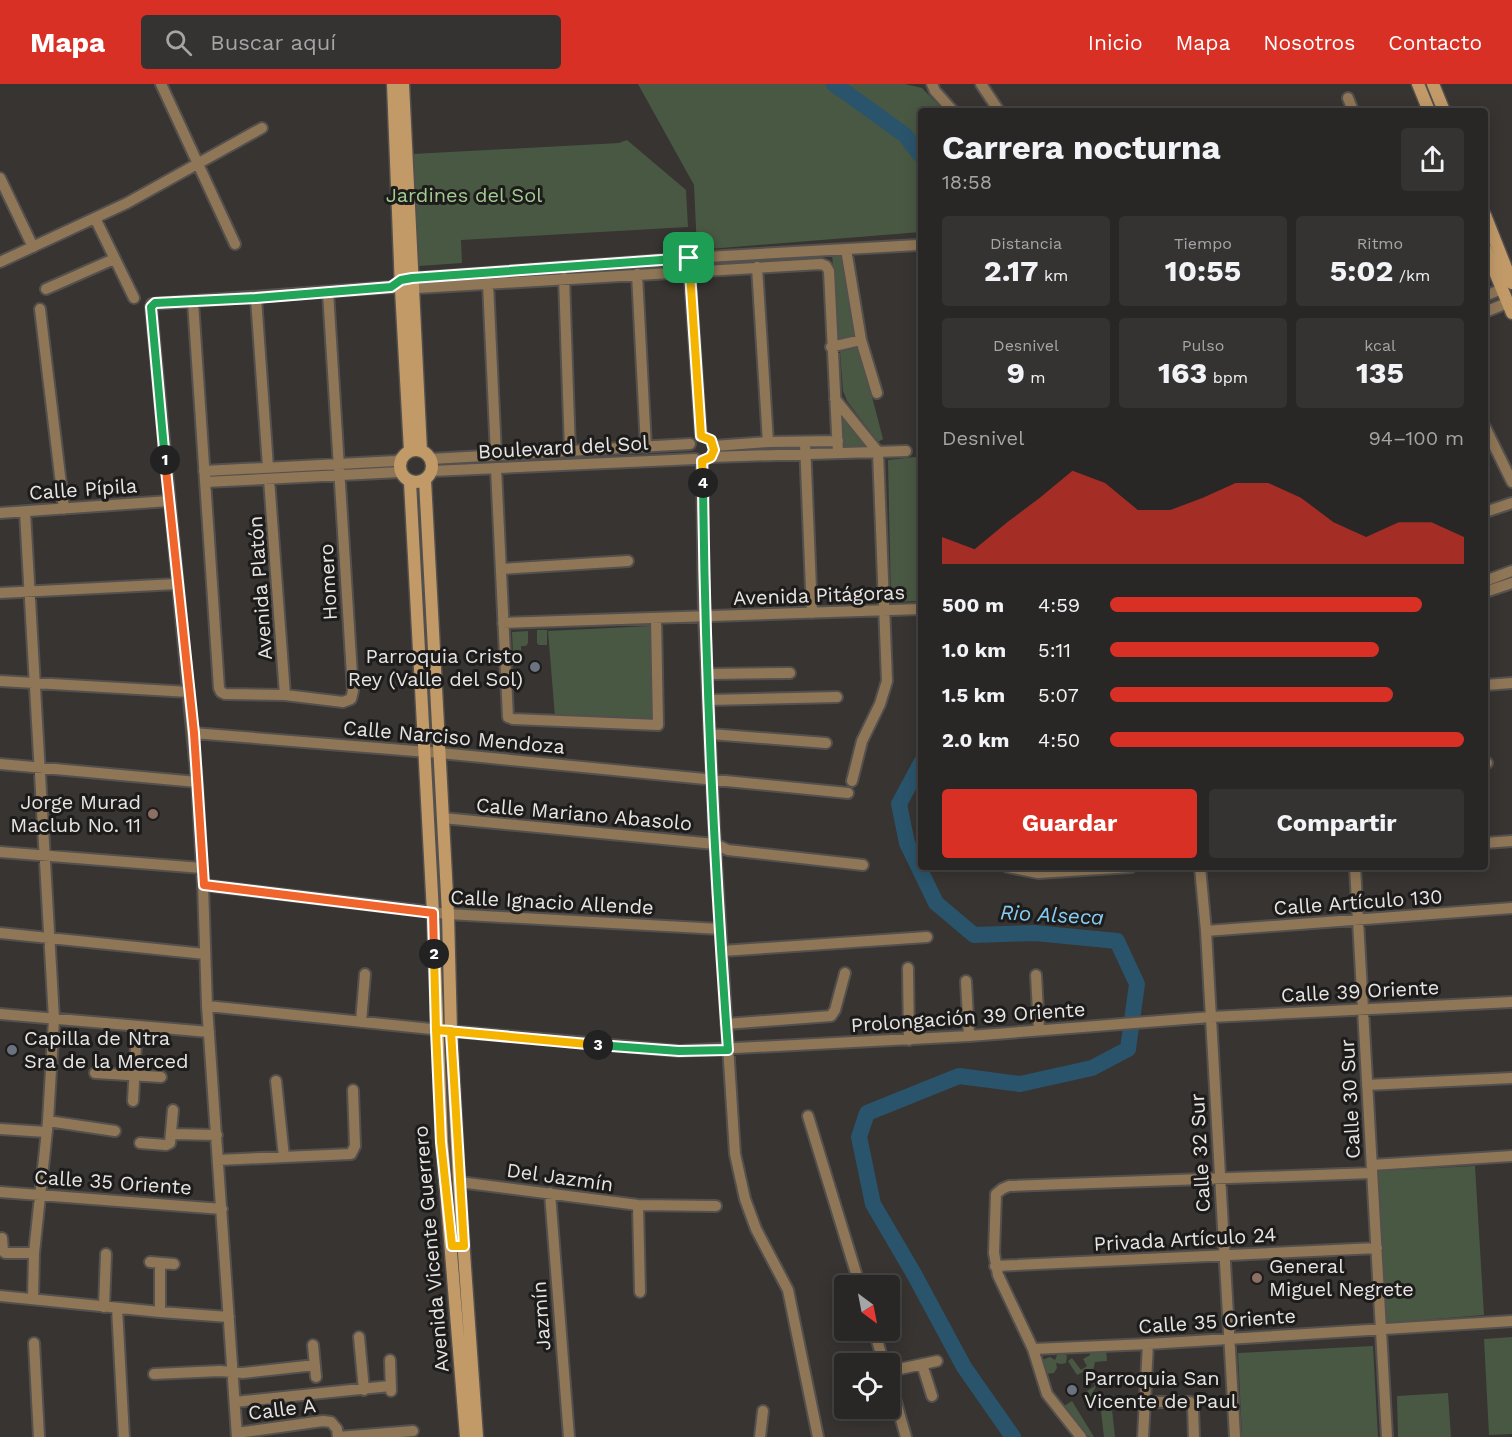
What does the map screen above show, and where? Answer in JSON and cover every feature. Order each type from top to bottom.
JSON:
[{"type":"main road","name":"Avenida Vicente Guerrero","points":[[393,84],[403,284],[431,595],[440,753],[459,1182],[458,1246],[466,1437]]},
{"type":"main road","name":"Avenida Vicente Guerrero","points":[[403,84],[403,284]]},
{"type":"main road","points":[[1418,84],[1428,108]]},
{"type":"main road","points":[[1433,84],[1443,108]]},
{"type":"main road","points":[[1488,225],[1507,286],[1510,308]]},
{"type":"main road","points":[[1488,253],[1507,286]]},
{"type":"main road","points":[[420,462],[417,483],[404,478],[400,472],[400,464],[420,462]]},
{"type":"main road","name":"Avenida Vicente Guerrero","points":[[410,482],[433,913],[441,1142],[458,1246],[477,1437]]},
{"type":"main road","points":[[416,595],[431,595]]},
{"type":"street","points":[[161,84],[235,244]]},
{"type":"street","points":[[932,84],[935,91],[950,108]]},
{"type":"street","points":[[981,84],[997,108]]},
{"type":"street","points":[[1348,98],[1352,108]]},
{"type":"street","points":[[0,262],[95,219],[262,128]]},
{"type":"street","points":[[0,177],[33,247]]},
{"type":"street","points":[[95,219],[134,298]]},
{"type":"street","points":[[237,1435],[207,1006],[204,885],[194,733],[177,584],[152,304],[328,292],[689,258],[918,245]]},
{"type":"street","points":[[846,249],[861,340],[877,393]]},
{"type":"street","points":[[689,258],[701,436]]},
{"type":"street","points":[[46,289],[114,259]]},
{"type":"street","points":[[403,284],[488,283],[821,264],[829,271],[838,453]]},
{"type":"street","points":[[757,267],[768,442]]},
{"type":"street","points":[[637,274],[646,447]]},
{"type":"street","points":[[564,279],[570,451]]},
{"type":"street","points":[[488,283],[496,455]]},
{"type":"street","points":[[1488,295],[1507,286]]},
{"type":"street","name":"Homero","points":[[285,695],[343,702],[351,699],[352,691],[328,292]]},
{"type":"street","name":"Avenida Platón","points":[[256,298],[285,695]]},
{"type":"street","points":[[193,302],[219,688],[221,692],[285,695]]},
{"type":"street","points":[[1488,312],[1510,308]]},
{"type":"street","points":[[40,309],[64,509]]},
{"type":"street","points":[[831,347],[861,340]]},
{"type":"street","points":[[835,398],[878,452],[887,681],[883,698],[862,741],[852,782]]},
{"type":"street","points":[[706,456],[690,453],[692,440],[701,436],[711,440],[706,456],[704,616],[720,929],[737,1170],[756,1229],[788,1290],[818,1437]]},
{"type":"street","name":"Boulevard del Sol","points":[[706,456],[768,442],[838,441]]},
{"type":"street","points":[[805,443],[812,613]]},
{"type":"street","points":[[1489,443],[1512,482]]},
{"type":"street","name":"Boulevard del Sol","points":[[420,462],[496,455],[690,444]]},
{"type":"street","points":[[616,448],[617,463]]},
{"type":"street","name":"Boulevard del Sol","points":[[205,477],[339,469],[396,461],[496,468],[617,463],[706,456],[906,451]]},
{"type":"street","points":[[532,453],[534,467]]},
{"type":"street","points":[[496,468],[508,717],[658,725],[656,618]]},
{"type":"street","name":"Boulevard del Sol","points":[[339,469],[400,472]]},
{"type":"street","name":"Calle Pípila","points":[[0,513],[169,501]]},
{"type":"street","points":[[1488,511],[1512,503]]},
{"type":"street","points":[[26,512],[54,1019],[47,1126],[34,1253],[33,1299]]},
{"type":"street","points":[[501,569],[628,561]]},
{"type":"street","points":[[1488,580],[1512,572]]},
{"type":"street","points":[[1488,591],[1512,583]]},
{"type":"street","points":[[0,593],[177,584]]},
{"type":"street","name":"Avenida Pitágoras","points":[[503,623],[918,609]]},
{"type":"street","points":[[707,674],[790,674]]},
{"type":"street","points":[[0,681],[189,692]]},
{"type":"street","points":[[1488,685],[1512,683]]},
{"type":"street","points":[[709,700],[837,697]]},
{"type":"street","name":"Calle Narciso Mendoza","points":[[194,733],[440,753],[848,793]]},
{"type":"street","points":[[710,734],[826,743]]},
{"type":"street","points":[[0,764],[197,782]]},
{"type":"street","name":"Calle Mariano Abasolo","points":[[443,818],[715,844],[728,850],[863,866]]},
{"type":"street","points":[[1488,843],[1512,841]]},
{"type":"street","points":[[0,852],[202,868]]},
{"type":"street","name":"Calle 32 Sur","points":[[1200,870],[1206,931],[1235,1437]]},
{"type":"street","name":"Calle 30 Sur","points":[[1356,870],[1387,1437]]},
{"type":"street","name":"Calle Ignacio Allende","points":[[204,885],[433,913],[720,929]]},
{"type":"street","name":"Calle Artículo 130","points":[[1206,931],[1512,908]]},
{"type":"street","points":[[0,933],[205,954]]},
{"type":"street","points":[[722,951],[927,937]]},
{"type":"street","points":[[908,968],[909,1040]]},
{"type":"street","points":[[726,1024],[831,1016],[835,1010],[845,973]]},
{"type":"street","points":[[362,1022],[365,974]]},
{"type":"street","points":[[1036,975],[1038,1030]]},
{"type":"street","points":[[966,981],[969,1036]]},
{"type":"street","name":"Calle 39 Oriente","points":[[1211,1017],[1512,1002]]},
{"type":"street","name":"Prolongación 39 Oriente","points":[[207,1006],[662,1051],[728,1050],[909,1040],[1211,1017]]},
{"type":"street","points":[[0,1014],[209,1032]]},
{"type":"street","points":[[133,1101],[136,1026]]},
{"type":"street","points":[[95,1073],[161,1077]]},
{"type":"street","points":[[1367,1085],[1512,1078]]},
{"type":"street","points":[[276,1082],[284,1157]]},
{"type":"street","points":[[218,1160],[351,1154],[355,1146],[353,1090]]},
{"type":"street","points":[[140,1143],[168,1144],[173,1110]]},
{"type":"street","points":[[808,1116],[858,1275]]},
{"type":"street","points":[[0,1129],[47,1126],[115,1131]]},
{"type":"street","points":[[171,1134],[217,1135]]},
{"type":"street","points":[[1081,1437],[1047,1394],[1033,1349],[995,1266],[995,1203],[996,1194],[1002,1189],[1009,1186],[1220,1179],[1372,1169],[1512,1156]]},
{"type":"street","name":"Del Jazmín","points":[[459,1182],[657,1207],[716,1206]]},
{"type":"street","name":"Calle 35 Oriente","points":[[0,1192],[222,1209]]},
{"type":"street","name":"Jazmín","points":[[550,1193],[569,1437]]},
{"type":"street","points":[[638,1205],[640,1292]]},
{"type":"street","points":[[2,1238],[5,1253],[34,1253]]},
{"type":"street","name":"Privada Artículo 24","points":[[995,1266],[1377,1248]]},
{"type":"street","points":[[104,1306],[106,1254]]},
{"type":"street","points":[[160,1312],[155,1262],[174,1264]]},
{"type":"street","points":[[0,1296],[230,1317]]},
{"type":"street","points":[[117,1308],[124,1437]]},
{"type":"street","name":"Calle 35 Oriente","points":[[1033,1349],[1512,1321]]},
{"type":"street","points":[[359,1337],[364,1390]]},
{"type":"street","points":[[34,1343],[39,1437]]},
{"type":"street","points":[[1143,1437],[1148,1344]]},
{"type":"street","points":[[154,1374],[315,1371],[313,1345]]},
{"type":"street","points":[[235,1402],[391,1388],[390,1360]]},
{"type":"street","points":[[900,1369],[937,1361]]},
{"type":"street","points":[[922,1364],[932,1396]]},
{"type":"street","points":[[1145,1402],[1190,1402],[1193,1408],[1194,1437]]},
{"type":"street","points":[[760,1437],[763,1411]]},
{"type":"street","points":[[900,1416],[906,1437]]},
{"type":"street","name":"Calle A","points":[[237,1435],[285,1432],[323,1421],[331,1422],[337,1429],[338,1437],[390,1435],[412,1431]]},
{"type":"green space","points":[[638,84],[905,84],[922,88],[941,108],[918,108],[918,232],[697,250],[694,185]]},
{"type":"green space","name":"Jardines del Sol","points":[[627,140],[686,190],[688,227],[461,240],[462,263],[419,266],[413,154],[619,143]]},
{"type":"green space","points":[[832,254],[841,254],[855,337],[839,339]]},
{"type":"green space","points":[[859,347],[883,439],[878,442],[847,401],[843,391],[840,351]]},
{"type":"green space","points":[[839,411],[867,447],[843,448]]},
{"type":"green space","points":[[918,458],[918,601],[891,602],[888,460]]},
{"type":"green space","points":[[650,626],[656,722],[555,717],[548,631]]},
{"type":"green space","points":[[537,630],[547,630],[547,645],[537,643]]},
{"type":"green space","points":[[528,631],[528,643],[526,646],[521,646],[521,654],[513,655],[512,632]]},
{"type":"green space","points":[[1475,1166],[1484,1315],[1385,1323],[1377,1171]]},
{"type":"green space","points":[[1512,1337],[1512,1434],[1489,1435],[1484,1339]]},
{"type":"green space","points":[[1373,1346],[1378,1437],[1242,1437],[1238,1353]]},
{"type":"green space","points":[[1106,1349],[1107,1361],[1095,1362],[1093,1371],[1099,1382],[1109,1381],[1110,1385],[1096,1386],[1092,1394],[1097,1402],[1095,1404],[1087,1391],[1095,1386],[1085,1371],[1077,1375],[1068,1361],[1072,1358],[1081,1370],[1087,1366],[1083,1359],[1090,1355],[1090,1350]]},
{"type":"green space","points":[[1062,1352],[1067,1356],[1066,1363],[1056,1363],[1057,1368],[1054,1373],[1046,1374],[1042,1360],[1050,1357],[1055,1360]]},
{"type":"green space","points":[[1448,1393],[1451,1437],[1398,1437],[1397,1396]]},
{"type":"green space","points":[[1072,1401],[1094,1437],[1089,1437],[1064,1406]]},
{"type":"green space","points":[[1112,1409],[1115,1437],[1104,1437],[1101,1411]]},
{"type":"waterway","name":"Rio Alseca","points":[[834,84],[905,135],[918,152]]},
{"type":"waterway","name":"Rio Alseca","points":[[918,769],[899,804],[907,843],[918,866]]},
{"type":"waterway","name":"Rio Alseca","points":[[920,870],[936,903],[974,935],[1035,933],[1117,941],[1137,984],[1128,1049],[1092,1068],[1020,1084],[959,1076],[867,1113],[859,1137],[873,1204],[964,1367],[1013,1437]]},
{"type":"place","name":"Parroquia Cristo Rey (Valle del Sol)","points":[[535,667]]},
{"type":"place","name":"Jorge Murad Maclub No. 11","points":[[153,814]]},
{"type":"place","name":"Capilla de Ntra Sra de la Merced","points":[[12,1050]]},
{"type":"place","name":"General Miguel Negrete","points":[[1257,1278]]},
{"type":"place","name":"Parroquia San Vicente de Paul","points":[[1072,1390]]},
{"type":"route","points":[[689,258],[412,278],[401,280],[391,287],[256,298],[155,303],[151,307],[177,584],[194,733],[204,885],[433,913],[436,1030],[451,1031],[459,1182],[464,1246],[452,1246],[441,1142],[436,1030],[662,1051],[728,1050],[704,616],[702,461],[711,457],[714,446],[708,437],[701,436],[689,258]]}]
